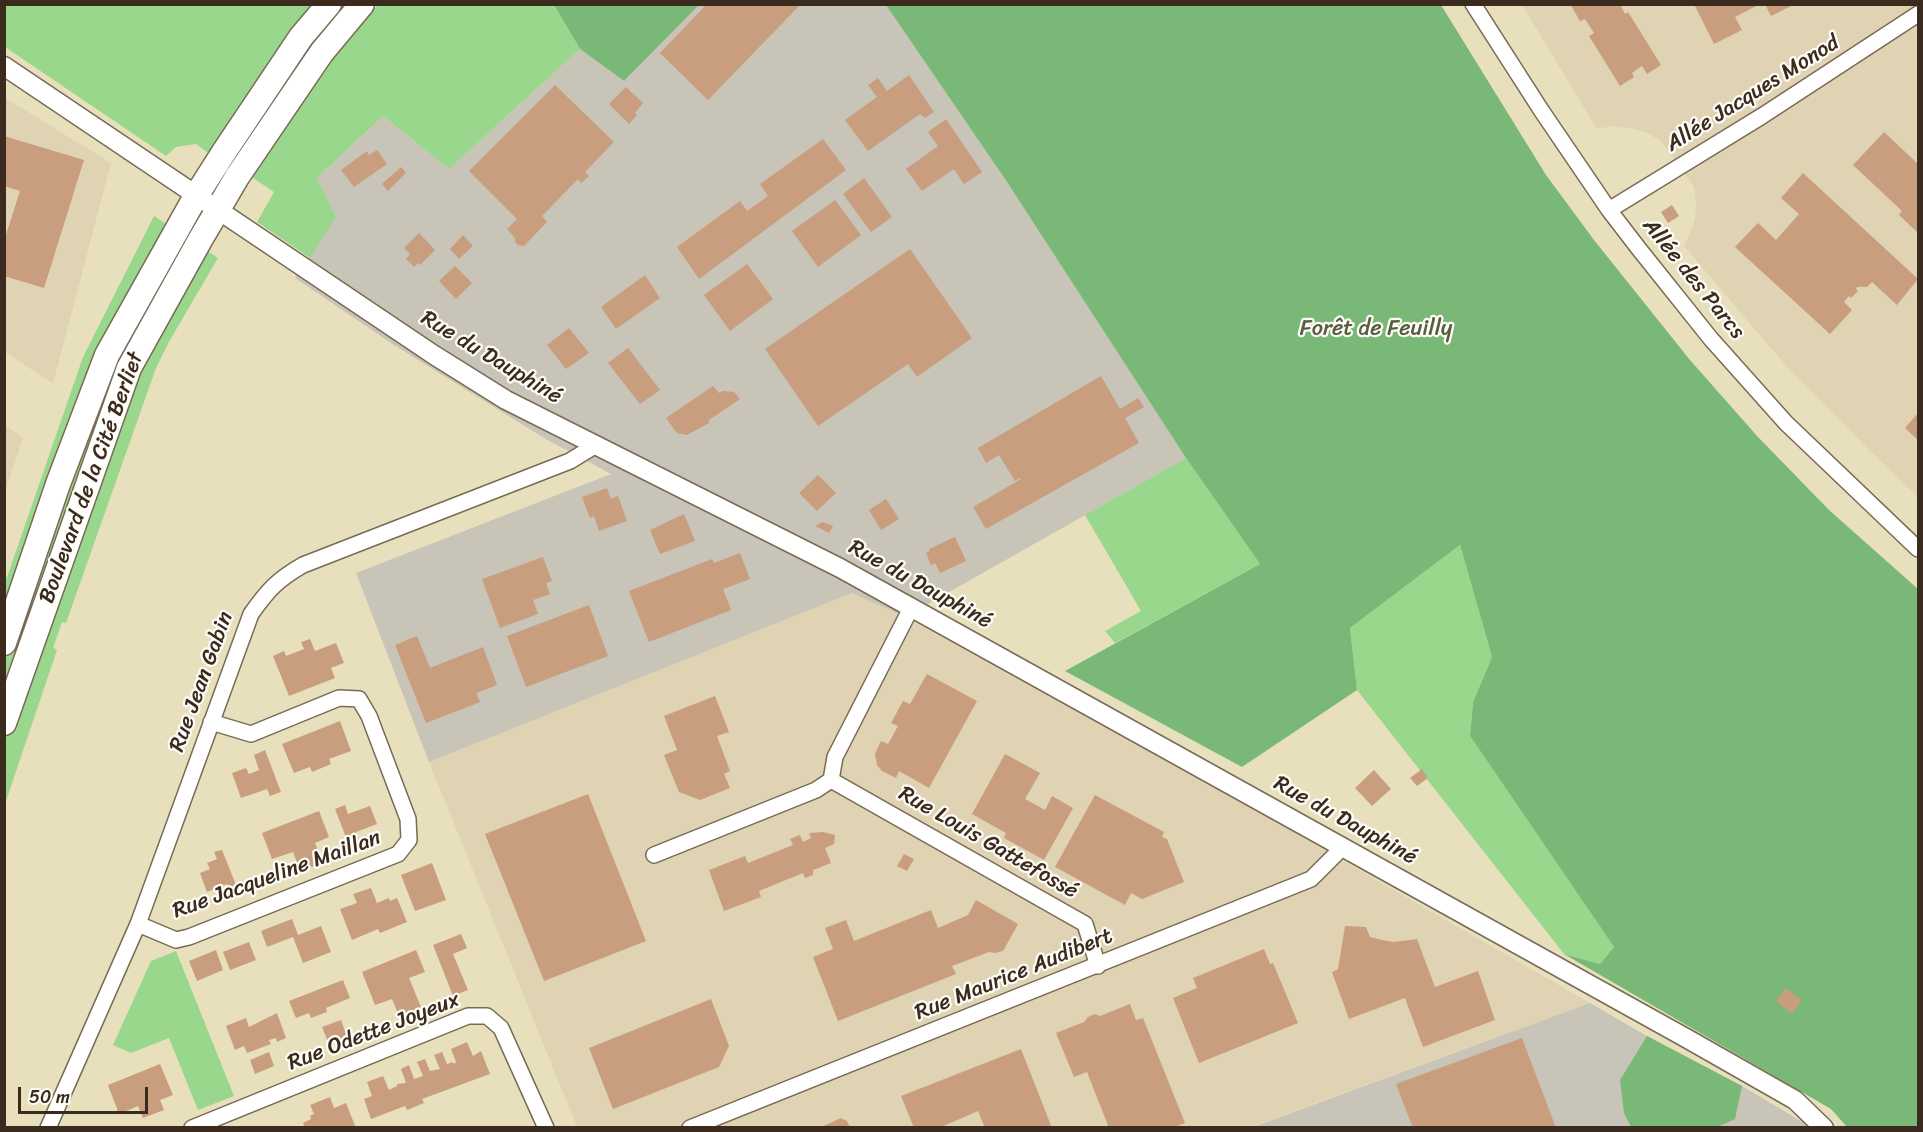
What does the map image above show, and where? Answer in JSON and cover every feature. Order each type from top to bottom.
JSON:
[{"type":"main road","name":"Boulevard de la Cité Berliet","points":[[4,644],[58,484],[107,355],[196,196],[301,37],[329,4]]},
{"type":"main road","name":"Boulevard de la Cité Berliet","points":[[4,723],[129,368],[237,177],[321,52],[362,4]]},
{"type":"street","name":"Allée des Parcs","points":[[1473,4],[1541,110],[1610,210],[1711,339],[1786,423],[1918,549]]},
{"type":"street","name":"Allée Jacques Monod","points":[[1610,210],[1771,110],[1918,14]]},
{"type":"street","name":"Rue du Dauphiné","points":[[4,66],[434,355],[497,394],[840,568],[1341,845],[1778,1090],[1795,1100],[1824,1128]]},
{"type":"street","name":"Rue Jean Gabin","points":[[48,1128],[138,924],[251,614],[270,588],[285,575],[303,565],[570,461],[597,445]]},
{"type":"street","points":[[654,855],[816,790],[831,780],[835,757],[911,608]]},
{"type":"street","name":"Rue Jacqueline Maillan","points":[[138,924],[176,940],[189,937],[398,854],[410,840],[408,819],[369,716],[359,699],[339,698],[251,734],[211,722]]},
{"type":"street","name":"Rue Louis Gattefossé","points":[[831,780],[1085,924],[1098,966]]},
{"type":"street","name":"Rue Maurice Audibert","points":[[690,1128],[1311,879],[1336,854],[1341,845]]},
{"type":"street","name":"Rue Odette Joyeux","points":[[192,1128],[468,1016],[487,1016],[501,1028],[546,1128]]},
{"type":"shaded area","points":[[699,5],[886,5],[1005,179],[1186,458],[905,617],[852,593],[429,762],[356,573],[611,474],[544,438],[394,345],[295,278],[336,217],[317,178],[383,116],[449,169],[580,49],[624,81]]},
{"type":"shaded area","points":[[1522,5],[1918,5],[1918,497],[1787,367],[1684,246],[1695,219],[1694,187],[1662,142],[1646,132],[1613,126],[1597,129]]},
{"type":"shaded area","points":[[4,97],[111,163],[53,384],[5,352]]},
{"type":"shaded area","points":[[5,425],[23,438],[5,492]]},
{"type":"shaded area","points":[[852,593],[905,617],[1274,821],[1590,1003],[1250,1127],[577,1127],[429,762]]},
{"type":"shaded area","points":[[1590,1003],[1742,1086],[1811,1127],[1250,1128]]},
{"type":"green space","points":[[4,5],[352,5],[233,171],[196,144],[176,147],[166,156],[5,47]]},
{"type":"green space","points":[[378,5],[554,5],[580,49],[449,169],[383,116],[317,178],[336,217],[310,258],[257,222],[274,192],[250,176],[314,81]]},
{"type":"green space","points":[[554,5],[699,5],[624,81],[580,49]]},
{"type":"green space","name":"Forêt de Feuilly","points":[[886,5],[1441,5],[1546,175],[1594,240],[1690,360],[1758,437],[1829,510],[1918,589],[1918,1127],[1847,1127],[1831,1109],[1564,954],[1600,964],[1614,947],[1470,736],[1473,702],[1492,657],[1460,545],[1350,628],[1357,690],[1242,767],[1065,671],[1260,564],[1186,458],[1005,179]]},
{"type":"green space","points":[[154,216],[218,258],[156,368],[66,623],[62,622],[53,648],[57,650],[5,804],[5,583],[83,357]]},
{"type":"green space","points":[[1186,458],[1260,564],[1115,643],[1105,631],[1141,611],[1085,515]]},
{"type":"green space","points":[[1460,545],[1492,657],[1473,702],[1470,736],[1614,947],[1600,964],[1564,954],[1357,690],[1350,628]]},
{"type":"green space","points":[[176,951],[234,1096],[198,1110],[169,1038],[131,1053],[113,1045],[151,961]]},
{"type":"green space","points":[[1647,1036],[1742,1086],[1735,1119],[1717,1127],[1631,1127],[1624,1113],[1620,1080]]},
{"type":"building","points":[[707,4],[801,4],[708,100],[660,53]]},
{"type":"building","points":[[1570,4],[1620,4],[1625,14],[1628,12],[1661,65],[1647,74],[1642,66],[1632,73],[1634,77],[1620,86],[1589,36],[1594,33],[1585,19],[1580,21]]},
{"type":"building","points":[[1694,4],[1730,6],[1760,4],[1735,17],[1742,30],[1714,44]]},
{"type":"building","points":[[1765,4],[1795,4],[1771,16]]},
{"type":"building","points":[[909,75],[934,112],[925,118],[920,114],[868,151],[845,120],[877,97],[868,85],[878,78],[887,91]]},
{"type":"building","points":[[555,85],[614,142],[585,172],[589,176],[581,183],[578,179],[542,216],[547,222],[524,246],[518,245],[507,229],[517,219],[469,171]]},
{"type":"building","points":[[626,87],[643,103],[629,124],[609,104]]},
{"type":"building","points":[[946,119],[982,172],[964,184],[954,169],[922,191],[906,169],[938,146],[928,132]]},
{"type":"building","points":[[1884,132],[1918,164],[1918,233],[1899,215],[1902,211],[1853,165]]},
{"type":"building","points":[[4,136],[84,160],[44,288],[4,276],[4,241],[20,191],[4,186]]},
{"type":"building","points":[[823,139],[846,170],[699,279],[677,247],[740,201],[747,211],[768,196],[760,184]]},
{"type":"building","points":[[377,150],[387,164],[354,187],[341,170],[367,151],[369,155]]},
{"type":"building","points":[[401,167],[406,173],[388,191],[382,184]]},
{"type":"building","points":[[1803,173],[1918,279],[1897,305],[1872,282],[1867,287],[1857,287],[1858,291],[1844,302],[1852,310],[1830,334],[1735,247],[1758,223],[1776,240],[1799,214],[1781,198]]},
{"type":"building","points":[[864,178],[892,217],[871,232],[843,194]]},
{"type":"building","points":[[835,200],[861,235],[818,267],[792,231]]},
{"type":"building","points":[[1672,205],[1679,216],[1668,223],[1661,212]]},
{"type":"building","points":[[419,233],[435,250],[420,265],[418,263],[414,267],[406,259],[410,254],[404,248]]},
{"type":"building","points":[[463,235],[473,246],[459,259],[450,249]]},
{"type":"building","points":[[910,249],[972,338],[917,377],[908,364],[818,426],[765,349]]},
{"type":"building","points":[[747,264],[773,299],[730,331],[704,295]]},
{"type":"building","points":[[455,266],[472,283],[456,299],[439,281]]},
{"type":"building","points":[[645,275],[660,298],[616,329],[601,307]]},
{"type":"building","points":[[569,328],[589,353],[566,369],[547,345]]},
{"type":"building","points":[[628,348],[660,390],[640,404],[608,363]]},
{"type":"building","points":[[1101,376],[1120,409],[1138,398],[1144,407],[1125,418],[1139,443],[986,529],[973,507],[1021,479],[1015,481],[999,455],[986,463],[978,448]]},
{"type":"building","points":[[713,386],[719,393],[734,392],[740,399],[709,420],[709,423],[687,435],[677,433],[666,418]]},
{"type":"building","points":[[1918,413],[1918,440],[1905,428]]},
{"type":"building","points":[[818,475],[836,493],[817,511],[799,493]]},
{"type":"building","points":[[607,488],[611,499],[618,496],[627,521],[599,531],[594,516],[590,518],[582,497]]},
{"type":"building","points":[[886,499],[899,519],[881,530],[869,510]]},
{"type":"building","points":[[684,514],[695,541],[660,554],[650,530]]},
{"type":"building","points":[[823,522],[833,526],[829,533],[815,526]]},
{"type":"building","points":[[955,537],[966,561],[940,573],[935,563],[931,565],[926,553],[930,551],[929,549]]},
{"type":"building","points":[[740,553],[750,579],[723,589],[731,610],[649,642],[629,591],[712,559],[714,563]]},
{"type":"building","points":[[543,557],[552,581],[546,583],[550,594],[533,600],[538,614],[500,628],[482,579]]},
{"type":"building","points":[[589,605],[608,656],[526,687],[507,636]]},
{"type":"building","points":[[417,636],[430,668],[483,647],[497,685],[476,693],[480,702],[426,723],[395,645]]},
{"type":"building","points":[[310,639],[315,651],[336,643],[344,663],[331,668],[335,678],[289,696],[273,656],[284,651],[286,656],[304,649],[301,642]]},
{"type":"building","points":[[927,674],[977,701],[929,788],[899,771],[896,778],[882,771],[877,765],[875,754],[881,741],[888,744],[898,726],[891,723],[903,701],[910,704]]},
{"type":"building","points":[[715,696],[729,732],[717,736],[730,771],[724,774],[730,788],[700,800],[679,792],[664,755],[677,750],[664,716]]},
{"type":"building","points":[[340,721],[351,751],[329,759],[331,764],[312,772],[310,767],[294,773],[282,744]]},
{"type":"building","points":[[265,750],[281,792],[270,796],[267,789],[241,798],[232,773],[246,768],[249,774],[259,770],[254,755]]},
{"type":"building","points":[[1005,754],[1040,773],[1025,799],[1045,810],[1052,796],[1073,808],[1044,860],[1004,838],[1006,833],[972,814]]},
{"type":"building","points":[[1422,769],[1428,778],[1417,786],[1410,778]]},
{"type":"building","points":[[1374,770],[1391,789],[1372,806],[1355,788]]},
{"type":"building","points":[[588,794],[646,941],[544,981],[485,834]]},
{"type":"building","points":[[1095,795],[1164,832],[1162,837],[1167,839],[1184,882],[1142,899],[1131,893],[1125,905],[1055,867]]},
{"type":"building","points":[[345,805],[348,814],[370,806],[377,824],[356,832],[361,846],[351,850],[335,809]]},
{"type":"building","points":[[319,811],[329,837],[315,843],[323,863],[300,871],[293,852],[272,859],[262,833]]},
{"type":"building","points":[[823,832],[835,835],[834,844],[825,848],[831,863],[813,870],[813,875],[805,878],[803,873],[759,891],[761,897],[724,911],[709,870],[745,856],[748,863],[793,845],[790,839],[800,835],[803,842],[811,838],[809,833]]},
{"type":"building","points":[[222,850],[240,895],[232,898],[227,884],[207,892],[200,873],[210,869],[207,863],[217,859],[214,852]]},
{"type":"building","points":[[904,854],[914,859],[907,871],[897,866]]},
{"type":"building","points":[[432,863],[446,900],[415,911],[401,875]]},
{"type":"building","points":[[371,888],[377,903],[389,898],[390,901],[397,898],[407,922],[380,933],[378,929],[352,940],[340,909],[357,903],[353,894]]},
{"type":"building","points":[[976,900],[1018,924],[1003,951],[989,952],[952,966],[956,974],[838,1021],[813,957],[833,949],[825,928],[846,920],[854,941],[931,910],[938,928],[968,915]]},
{"type":"building","points":[[292,919],[298,935],[321,926],[331,952],[303,963],[293,937],[267,947],[261,931]]},
{"type":"building","points":[[1345,926],[1366,927],[1370,937],[1382,940],[1394,942],[1417,939],[1435,987],[1478,971],[1495,1020],[1423,1047],[1405,998],[1349,1019],[1332,972],[1338,969]]},
{"type":"building","points":[[461,934],[467,948],[453,954],[468,990],[453,996],[433,945]]},
{"type":"building","points":[[249,942],[256,960],[230,970],[223,952]]},
{"type":"building","points":[[1264,949],[1270,964],[1273,963],[1298,1023],[1199,1063],[1173,998],[1197,988],[1193,978]]},
{"type":"building","points":[[216,950],[223,970],[197,981],[189,961]]},
{"type":"building","points":[[416,950],[425,972],[409,978],[421,1007],[399,1016],[392,999],[375,1005],[362,972]]},
{"type":"building","points":[[343,980],[350,998],[326,1008],[327,1012],[311,1018],[309,1013],[296,1018],[289,1001]]},
{"type":"building","points":[[1786,988],[1802,1000],[1792,1014],[1776,1001]]},
{"type":"building","points":[[711,999],[729,1046],[719,1067],[613,1109],[589,1048]]},
{"type":"building","points":[[1130,1004],[1136,1020],[1143,1018],[1185,1123],[1172,1128],[1109,1128],[1087,1072],[1074,1077],[1056,1033],[1084,1022],[1094,1014],[1100,1016]]},
{"type":"building","points":[[277,1013],[286,1038],[277,1042],[276,1038],[269,1040],[271,1044],[247,1053],[244,1046],[235,1050],[226,1026],[246,1018],[249,1027]]},
{"type":"building","points":[[341,1020],[347,1037],[329,1044],[322,1027]]},
{"type":"building","points":[[1522,1038],[1556,1128],[1413,1128],[1396,1084]]},
{"type":"building","points":[[467,1042],[473,1056],[481,1051],[490,1074],[422,1099],[424,1103],[407,1110],[405,1106],[371,1119],[364,1099],[372,1096],[367,1082],[383,1076],[389,1090],[397,1084],[406,1083],[401,1069],[409,1065],[414,1079],[423,1076],[417,1062],[425,1059],[430,1071],[440,1069],[434,1055],[442,1052],[447,1064],[453,1062],[454,1064],[456,1062],[451,1049]]},
{"type":"building","points":[[1021,1049],[1052,1128],[985,1128],[978,1111],[939,1128],[914,1128],[901,1096]]},
{"type":"building","points":[[269,1052],[274,1066],[255,1074],[250,1060]]},
{"type":"building","points":[[160,1064],[173,1095],[160,1100],[164,1110],[143,1118],[138,1106],[119,1114],[108,1085]]},
{"type":"building","points":[[330,1097],[334,1108],[346,1103],[356,1128],[305,1128],[303,1123],[311,1119],[310,1116],[314,1114],[310,1105]]},
{"type":"building","points":[[841,1118],[847,1121],[850,1128],[819,1128]]}]
